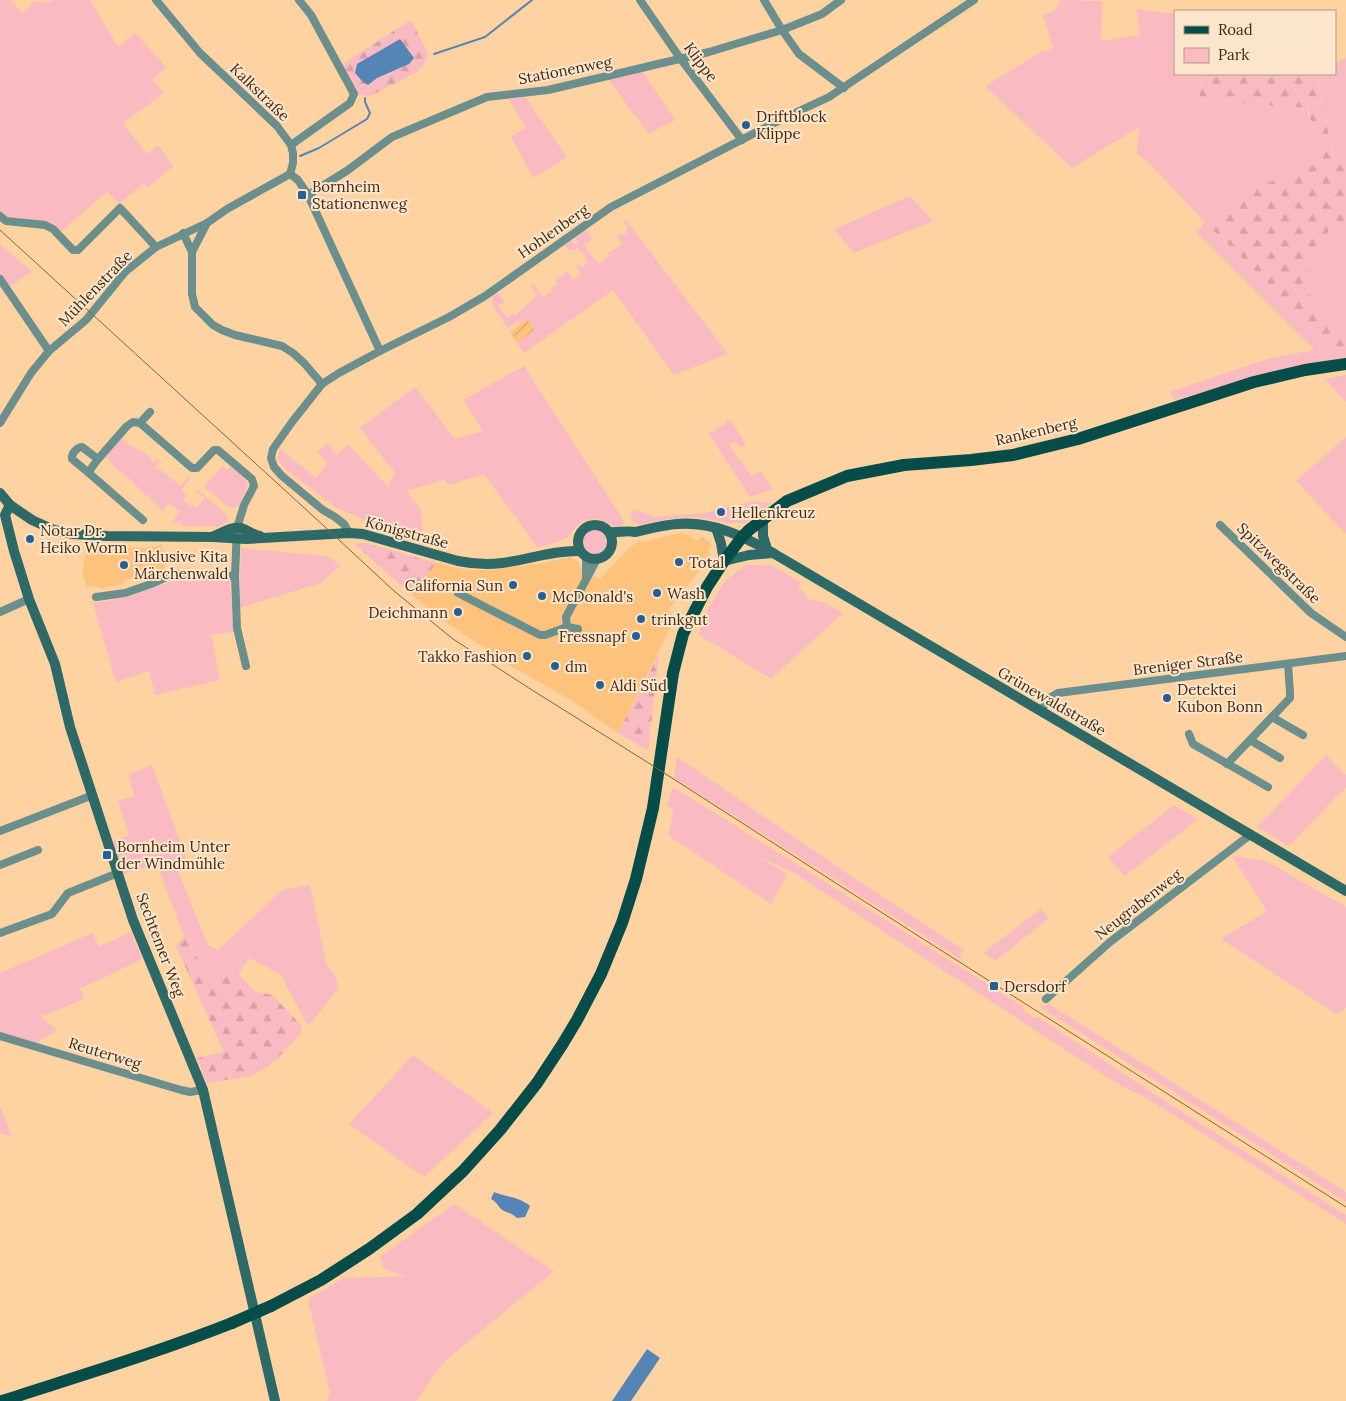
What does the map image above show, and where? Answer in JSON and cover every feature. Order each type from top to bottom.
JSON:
[{"type":"main road","name":"Rankenberg","points":[[2,1401],[232,1323],[271,1306],[321,1280],[361,1255],[417,1214],[463,1171],[500,1130],[537,1083],[577,1020],[600,974],[629,902],[643,854],[653,808],[674,673],[683,634],[694,610],[724,561],[742,537],[787,501],[847,476],[904,465],[1013,455],[1078,439],[1254,382],[1305,370],[1346,364]]},
{"type":"street","name":"Kalkstraße","points":[[156,0],[200,53],[277,126],[291,145]]},
{"type":"street","points":[[298,0],[311,15],[354,94],[350,103],[291,145],[293,163],[290,174],[298,180],[308,196],[380,351]]},
{"type":"street","name":"Klippe","points":[[640,0],[680,58],[742,140]]},
{"type":"street","points":[[764,0],[799,54],[844,88]]},
{"type":"street","name":"Stationenweg","points":[[308,196],[348,170],[392,137],[487,97],[548,90],[709,52],[782,30],[822,14],[841,0]]},
{"type":"street","name":"Hohlenberg","points":[[349,533],[344,524],[322,510],[282,476],[274,466],[271,458],[273,449],[322,384],[339,373],[449,317],[485,296],[610,208],[784,118],[829,97],[974,0]]},
{"type":"street","name":"Mühlenstraße","points":[[0,423],[31,374],[49,350],[86,320],[125,272],[156,247],[207,223],[227,209],[290,174]]},
{"type":"street","points":[[0,216],[6,221],[45,225],[53,230],[73,250],[78,250],[120,208],[156,247]]},
{"type":"street","points":[[192,252],[207,223]]},
{"type":"street","points":[[183,233],[192,252],[192,294],[196,307],[203,316],[217,328],[235,336],[282,346],[304,363],[322,384]]},
{"type":"street","points":[[0,279],[49,350]]},
{"type":"street","points":[[140,423],[150,412]]},
{"type":"street","points":[[90,474],[91,467],[127,426],[133,422],[140,423],[192,468],[196,468],[214,450],[218,450],[252,479],[254,486],[244,505],[237,528],[235,576],[237,628],[246,666]]},
{"type":"street","points":[[98,459],[82,447],[78,448],[72,455],[72,459],[144,520]]},
{"type":"street","name":"Königstraße","points":[[0,493],[10,504],[32,520],[54,530],[73,534],[237,539],[349,533],[363,534],[473,564],[501,563],[568,551],[602,557],[611,549],[612,543],[635,532]]},
{"type":"street","name":"Sechtemer Weg","points":[[10,504],[5,515],[14,551],[29,599],[55,664],[70,727],[92,795],[133,920],[202,1090],[275,1401]]},
{"type":"street","points":[[716,528],[724,561],[770,551],[763,536],[763,520]]},
{"type":"street","name":"Königstraße","points":[[540,555],[571,543],[578,538],[583,528],[588,526],[600,525],[609,532],[619,533],[678,524],[698,524],[742,537]]},
{"type":"street","name":"Spitzwegstraße","points":[[1220,525],[1311,613],[1346,637]]},
{"type":"street","name":"Königstraße","points":[[213,537],[231,528],[242,528],[255,535],[264,537]]},
{"type":"street","points":[[609,532],[612,543]]},
{"type":"street","name":"Grünewaldstraße","points":[[742,537],[770,551],[1346,891]]},
{"type":"street","points":[[567,627],[566,617],[586,578],[588,556],[578,547],[578,538]]},
{"type":"street","points":[[96,597],[125,593],[173,574],[235,576]]},
{"type":"street","points":[[458,593],[540,635],[567,627],[578,629]]},
{"type":"street","points":[[0,612],[29,599]]},
{"type":"street","name":"Breniger Straße","points":[[1040,711],[1050,698],[1058,693],[1346,656]]},
{"type":"street","points":[[1227,764],[1290,698],[1288,664]]},
{"type":"street","points":[[1272,717],[1303,735]]},
{"type":"street","points":[[1189,734],[1193,744],[1268,787]]},
{"type":"street","points":[[1250,740],[1280,758]]},
{"type":"street","points":[[0,831],[92,795]]},
{"type":"street","name":"Neugrabenweg","points":[[1046,999],[1110,942],[1250,835]]},
{"type":"street","points":[[0,865],[38,850]]},
{"type":"street","points":[[0,923],[2,932],[52,914],[68,893],[118,873]]},
{"type":"street","name":"Reuterweg","points":[[0,1036],[180,1090],[190,1092],[202,1090]]},
{"type":"shaded area","points":[[527,319],[535,330],[517,343],[510,332]]},
{"type":"shaded area","points":[[680,533],[689,535],[697,541],[702,536],[712,545],[708,550],[711,556],[668,610],[674,618],[670,629],[618,733],[569,699],[511,666],[441,619],[412,595],[436,563],[467,570],[492,570],[539,564],[571,557],[578,562],[582,571],[600,579],[628,549],[640,540],[644,542]]},
{"type":"shaded area","name":"Inklusive Kita Märchenwald","points":[[90,545],[111,546],[115,548],[157,547],[162,545],[165,571],[125,580],[124,584],[103,589],[95,586],[87,587],[83,574],[84,559]]},
{"type":"green space","points":[[0,0],[11,0],[22,13],[35,1],[50,3],[53,0],[90,0],[118,47],[135,33],[166,67],[152,80],[164,93],[123,123],[147,154],[158,145],[173,166],[148,188],[144,183],[119,204],[107,192],[59,233],[5,217],[0,213]]},
{"type":"green space","points":[[1061,0],[1102,1],[1101,41],[1140,35],[1137,9],[1174,14],[1174,75],[1202,75],[1199,100],[1306,108],[1324,161],[1251,189],[1205,222],[1144,158],[1137,155],[1139,127],[1072,168],[985,86],[1041,52],[1053,48],[1043,15],[1054,11]]},
{"type":"green space","points":[[411,20],[428,53],[423,67],[412,75],[370,96],[359,95],[341,65]]},
{"type":"green space","points":[[1346,58],[1346,159],[1336,164],[1317,79],[1320,75],[1336,75],[1336,63]]},
{"type":"green space","points":[[641,70],[675,120],[648,134],[608,78]]},
{"type":"green space","points":[[1202,75],[1320,75],[1317,79],[1335,163],[1346,159],[1346,232],[1337,220],[1314,250],[1306,286],[1317,311],[1330,322],[1346,329],[1346,357],[1344,358],[1205,222],[1251,189],[1324,161],[1307,108],[1199,100]]},
{"type":"green space","points":[[525,97],[567,157],[533,178],[511,136],[526,128],[509,99]]},
{"type":"green space","points":[[910,196],[933,221],[854,253],[834,229]]},
{"type":"green space","points":[[626,220],[728,354],[674,375],[613,290],[524,353],[517,343],[535,330],[527,319],[521,324],[518,321],[508,328],[492,304],[493,296],[498,293],[505,302],[498,306],[507,318],[513,313],[515,315],[537,296],[531,286],[534,284],[543,297],[552,291],[551,289],[557,284],[555,281],[567,271],[573,280],[581,273],[576,266],[579,264],[582,267],[586,264],[587,260],[578,248],[570,251],[565,245],[572,240],[575,245],[578,243],[575,238],[586,230],[592,239],[584,245],[598,264],[609,256],[607,254],[622,244],[617,237],[621,233],[623,236],[627,233],[626,230],[628,228],[623,222]]},
{"type":"green space","points":[[1337,220],[1346,232],[1346,329],[1330,322],[1317,311],[1306,286],[1314,250]]},
{"type":"green space","points":[[1205,222],[1344,358],[1282,369],[1175,400],[1170,392],[1271,358],[1315,350],[1196,232]]},
{"type":"green space","points":[[0,244],[32,272],[8,287],[0,275]]},
{"type":"green space","points":[[524,366],[624,521],[622,526],[613,527],[598,519],[588,519],[579,524],[568,537],[538,548],[484,474],[450,485],[444,480],[407,491],[421,510],[424,543],[384,529],[335,507],[284,468],[278,459],[280,449],[316,478],[328,463],[317,452],[327,443],[337,455],[348,444],[388,487],[395,473],[360,428],[415,387],[455,439],[483,431],[463,400]]},
{"type":"green space","points":[[1346,375],[1346,402],[1325,379]]},
{"type":"green space","points":[[730,420],[746,444],[741,448],[734,441],[729,446],[752,476],[760,471],[773,489],[750,497],[709,434]]},
{"type":"green space","points":[[1346,437],[1346,534],[1296,481]]},
{"type":"green space","points":[[121,438],[134,448],[142,451],[152,459],[151,461],[153,462],[157,458],[160,461],[155,467],[180,486],[189,477],[190,479],[181,490],[186,495],[183,500],[197,508],[205,498],[196,491],[197,489],[228,516],[228,521],[220,526],[182,526],[181,522],[171,523],[180,512],[169,503],[162,511],[105,457]]},
{"type":"green space","points":[[222,466],[227,470],[231,466],[246,481],[246,488],[238,507],[232,508],[228,506],[204,487]]},
{"type":"green space","points":[[755,501],[771,503],[746,523],[729,523],[695,517],[667,519],[638,525],[632,521],[630,515],[635,510],[654,517],[704,513]]},
{"type":"green space","points":[[594,529],[603,533],[607,542],[603,551],[594,555],[585,551],[581,542],[585,533]]},
{"type":"green space","points":[[353,543],[366,543],[436,563],[412,595]]},
{"type":"green space","points":[[241,548],[326,556],[341,565],[321,583],[239,608]]},
{"type":"green space","points":[[745,565],[771,565],[800,582],[799,588],[808,599],[825,603],[843,613],[771,679],[698,634],[707,611],[724,582]]},
{"type":"green space","points":[[178,579],[231,580],[234,632],[211,634],[220,680],[155,695],[149,671],[116,682],[93,603],[124,598]]},
{"type":"green space","points":[[659,654],[648,751],[618,733]]},
{"type":"green space","points":[[1326,755],[1346,775],[1346,787],[1289,846],[1257,827]]},
{"type":"green space","points":[[677,757],[854,878],[964,950],[960,956],[962,960],[674,778]]},
{"type":"green space","points":[[152,765],[186,858],[174,861],[208,945],[218,950],[282,890],[310,885],[327,966],[336,977],[338,989],[312,1022],[307,1024],[280,974],[249,958],[238,974],[210,977],[184,937],[157,864],[123,874],[113,841],[129,835],[118,801],[134,796],[129,774]]},
{"type":"green space","points":[[673,787],[1022,1006],[1024,1011],[1035,1018],[1038,1017],[1168,1103],[1346,1215],[1346,1224],[1145,1097],[1121,1086],[792,872],[758,856],[787,874],[771,904],[668,835],[674,810],[667,805]]},
{"type":"green space","points":[[1174,805],[1198,819],[1125,876],[1108,857]]},
{"type":"green space","points":[[1232,856],[1266,861],[1346,907],[1346,1008],[1336,1014],[1221,939],[1267,911]]},
{"type":"green space","points":[[1041,909],[1049,918],[995,961],[983,953]]},
{"type":"green space","points":[[131,932],[142,959],[80,989],[84,999],[41,1017],[57,1030],[36,1043],[0,1032],[0,973],[93,933],[99,947]]},
{"type":"green space","points":[[184,937],[210,977],[238,974],[254,991],[272,995],[301,1025],[301,1033],[277,1059],[252,1076],[207,1083],[197,1058],[224,1052],[176,946]]},
{"type":"green space","points":[[1049,1004],[1346,1192],[1346,1202],[1040,1007]]},
{"type":"green space","points":[[413,1055],[493,1113],[424,1177],[349,1124]]},
{"type":"green space","points":[[0,1106],[12,1137],[0,1133]]},
{"type":"green space","points":[[454,1204],[554,1271],[445,1361],[416,1401],[327,1401],[330,1393],[308,1299],[344,1278],[409,1276],[391,1272],[384,1268],[380,1257]]},
{"type":"water","points":[[400,39],[414,58],[409,64],[377,78],[368,85],[363,82],[355,73],[357,64]]},
{"type":"water","points":[[494,1192],[517,1199],[530,1206],[525,1217],[517,1218],[501,1209],[491,1199]]},
{"type":"water","points":[[647,1349],[660,1358],[631,1401],[612,1401]]},
{"type":"waterway","points":[[434,54],[485,37],[532,0]]},
{"type":"waterway","points":[[300,156],[319,148],[367,119],[370,113],[365,98]]},
{"type":"tram line","points":[[0,230],[394,591],[453,639],[1346,1207]]},
{"type":"place","name":"Driftblock Klippe","points":[[746,125]]},
{"type":"place","name":"Bornheim Stationenweg","points":[[302,195]]},
{"type":"place","name":"Hellenkreuz","points":[[721,512]]},
{"type":"place","name":"Notar Dr. Heiko Worm","points":[[30,539]]},
{"type":"place","name":"Total","points":[[679,562]]},
{"type":"place","name":"Inklusive Kita Märchenwald","points":[[124,565]]},
{"type":"place","name":"California Sun","points":[[513,585]]},
{"type":"place","name":"Wash","points":[[657,593]]},
{"type":"place","name":"McDonald's","points":[[542,596]]},
{"type":"place","name":"Deichmann","points":[[458,612]]},
{"type":"place","name":"trinkgut","points":[[641,619]]},
{"type":"place","name":"Fressnapf","points":[[636,636]]},
{"type":"place","name":"Takko Fashion","points":[[527,656]]},
{"type":"place","name":"dm","points":[[555,666]]},
{"type":"place","name":"Aldi Süd","points":[[600,685]]},
{"type":"place","name":"Detektei Kubon Bonn","points":[[1167,698]]},
{"type":"place","name":"Bornheim Unter der Windmühle","points":[[107,855]]},
{"type":"place","name":"Dersdorf","points":[[994,986]]}]
